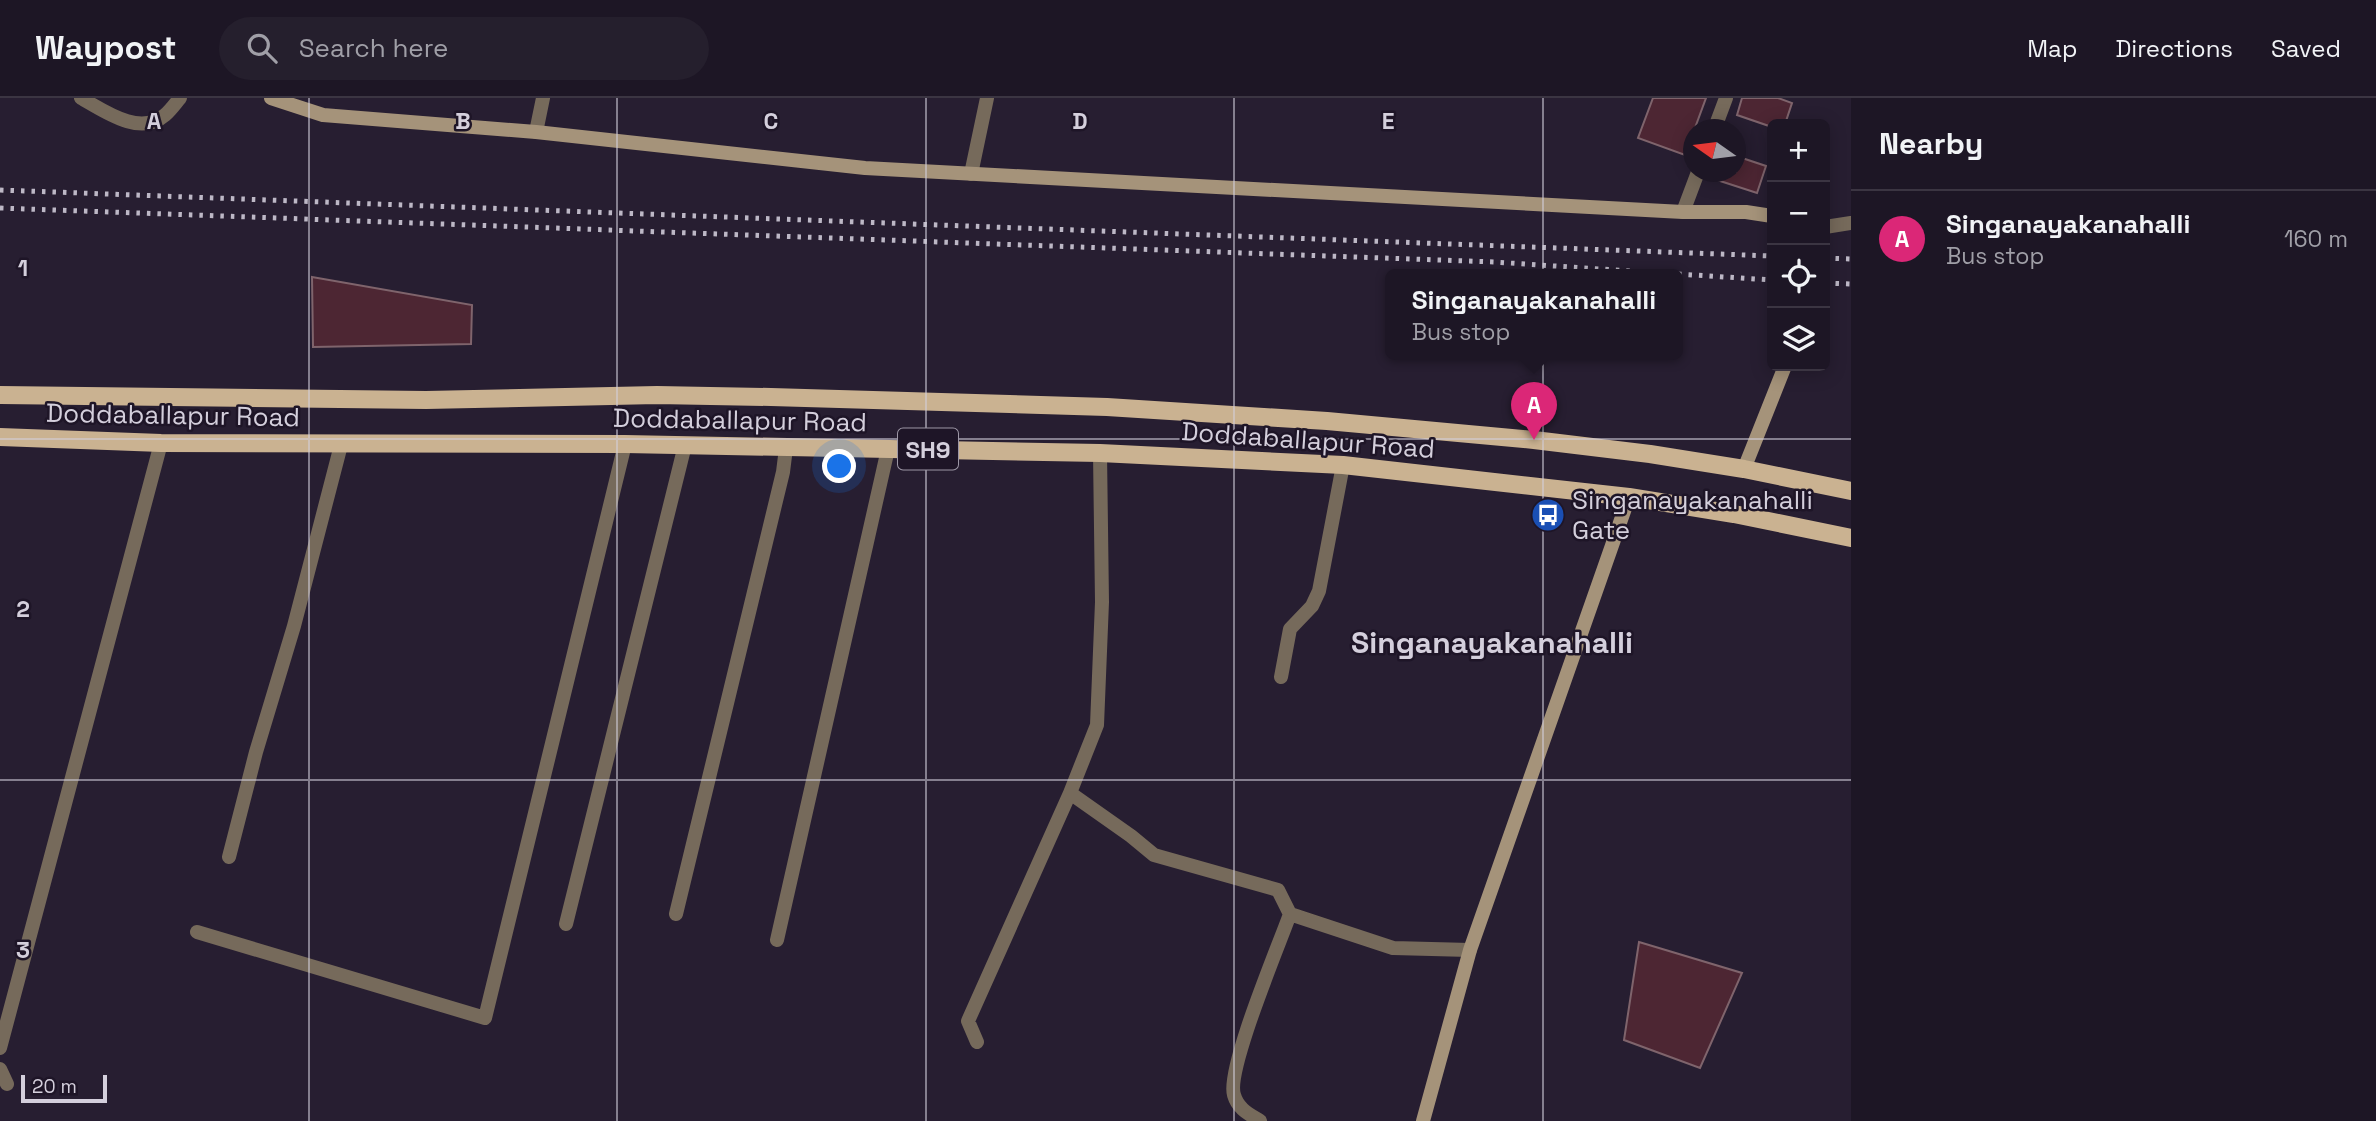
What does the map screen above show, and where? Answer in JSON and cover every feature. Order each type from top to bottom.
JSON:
[{"type":"main road","name":"Doddaballapur Road","points":[[0,395],[426,400],[657,395],[1107,407],[1327,421],[1534,440],[1744,469],[1851,491]]},
{"type":"main road","name":"Doddaballapur Road","points":[[0,437],[161,443],[625,444],[1100,453],[1343,466],[1629,497],[1734,514],[1851,538]]},
{"type":"street","points":[[81,98],[117,118],[142,124],[163,117],[180,98]]},
{"type":"street","points":[[271,98],[323,115],[536,132],[865,168],[1683,212],[1746,212],[1767,215]]},
{"type":"street","points":[[536,132],[542,98]]},
{"type":"street","points":[[971,174],[987,98]]},
{"type":"street","points":[[1718,119],[1726,98]]},
{"type":"street","points":[[1683,212],[1694,182]]},
{"type":"street","points":[[1830,226],[1851,223]]},
{"type":"street","points":[[1744,469],[1783,371]]},
{"type":"street","points":[[0,1048],[161,443]]},
{"type":"street","points":[[229,857],[256,752],[294,626],[341,444]]},
{"type":"street","points":[[197,932],[485,1018],[625,444]]},
{"type":"street","points":[[566,924],[685,445]]},
{"type":"street","points":[[676,914],[783,472],[786,448]]},
{"type":"street","points":[[777,940],[888,449]]},
{"type":"street","points":[[977,1042],[968,1020],[1070,793],[1097,725],[1102,602],[1100,453]]},
{"type":"street","points":[[1281,677],[1290,629],[1312,606],[1319,591],[1343,466]]},
{"type":"street","points":[[1423,1121],[1470,950],[1629,497]]},
{"type":"street","points":[[1070,793],[1154,855],[1278,890],[1290,914],[1393,948],[1470,950]]},
{"type":"street","points":[[1260,1121],[1242,1110],[1234,1095],[1233,1078],[1253,1011],[1290,914]]},
{"type":"street","points":[[0,1069],[6,1084]]},
{"type":"building","points":[[1653,98],[1706,98],[1698,119],[1683,119],[1683,154],[1638,138]]},
{"type":"building","points":[[1742,98],[1778,98],[1792,103],[1787,119],[1767,119],[1767,125],[1737,115]]},
{"type":"building","points":[[1746,159],[1766,166],[1757,193],[1723,182],[1746,182]]},
{"type":"building","points":[[312,277],[472,305],[471,344],[313,347]]},
{"type":"building","points":[[1639,942],[1742,973],[1700,1068],[1624,1040]]},
{"type":"railway","points":[[0,190],[1767,256]]},
{"type":"railway","points":[[0,208],[1494,262],[1600,269]]},
{"type":"railway","points":[[1830,258],[1851,259]]},
{"type":"railway","points":[[1683,274],[1767,280]]},
{"type":"railway","points":[[1830,283],[1851,284]]},
{"type":"place","name":"Singanayakanahalli","points":[[1534,440]]},
{"type":"place","name":"Singanayakanahalli Gate","points":[[1548,515]]},
{"type":"district","name":"Singanayakanahalli","points":[[1492,642]]}]
